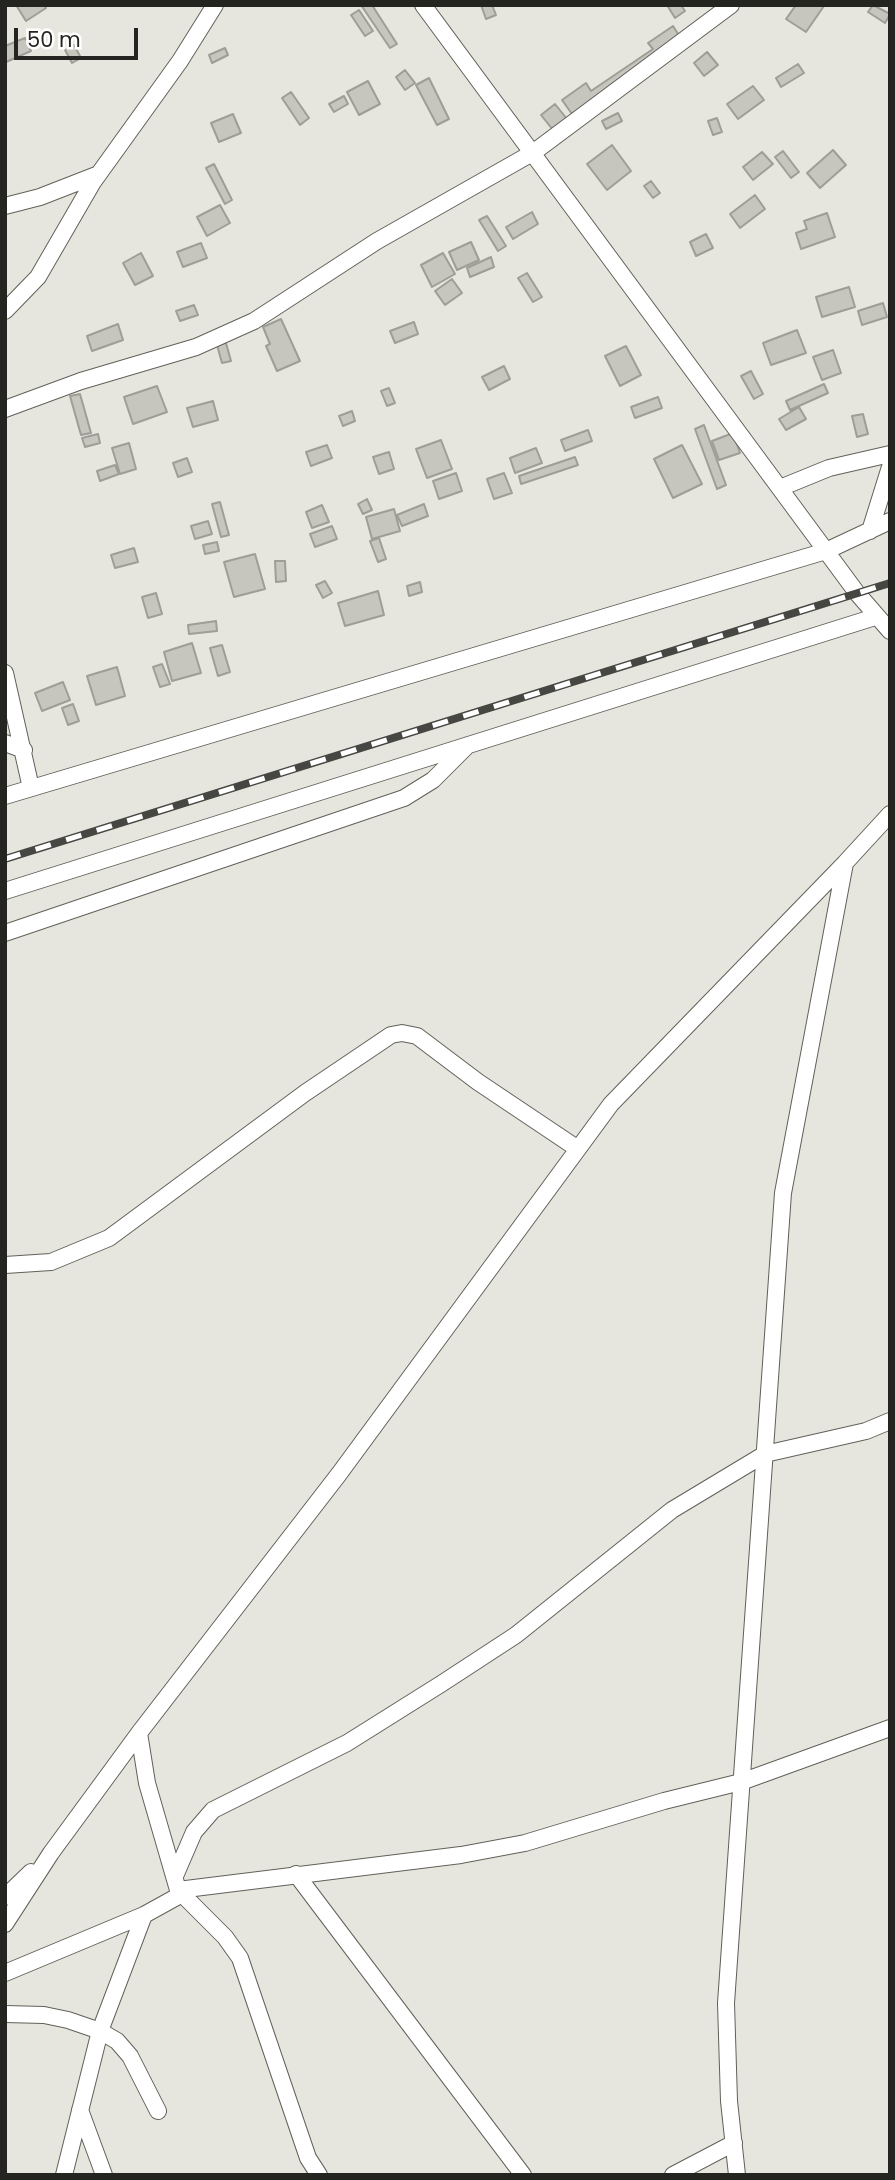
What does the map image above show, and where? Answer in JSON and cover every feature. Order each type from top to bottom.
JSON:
[{"type":"street","points":[[5,311],[38,277],[99,174],[180,61],[215,5]]},
{"type":"street","points":[[423,5],[875,617],[890,631]]},
{"type":"street","points":[[5,409],[81,381],[196,346],[254,321],[366,248],[534,152],[731,5]]},
{"type":"street","points":[[5,206],[40,197],[99,174]]},
{"type":"street","points":[[780,488],[829,468],[890,454]]},
{"type":"street","points":[[870,531],[890,467]]},
{"type":"street","points":[[5,796],[826,551],[890,521]]},
{"type":"street","points":[[5,891],[875,617]]},
{"type":"street","points":[[5,673],[32,788]]},
{"type":"street","points":[[5,743],[24,750]]},
{"type":"street","points":[[5,933],[404,798],[433,780],[470,743]]},
{"type":"street","points":[[5,1924],[51,1853],[139,1733],[339,1474],[611,1104],[890,814]]},
{"type":"street","points":[[737,2175],[726,2003],[783,1192],[845,863]]},
{"type":"street","points":[[5,1265],[51,1262],[108,1238],[305,1093],[391,1035],[402,1032],[417,1036],[478,1082],[578,1149]]},
{"type":"street","points":[[178,1886],[194,1832],[213,1810],[347,1743],[431,1691],[516,1635],[672,1510],[765,1454],[866,1431],[890,1421]]},
{"type":"street","points":[[5,1973],[144,1914],[178,1886],[461,1855],[525,1843],[664,1801],[741,1782],[890,1728]]},
{"type":"street","points":[[139,1733],[147,1783],[178,1886],[225,1937],[240,1958],[308,2158],[319,2175]]},
{"type":"street","points":[[5,1897],[51,1853]]},
{"type":"street","points":[[296,1874],[523,2175]]},
{"type":"street","points":[[64,2175],[100,2031],[144,1914]]},
{"type":"street","points":[[5,2014],[44,2015],[100,2031],[117,2041],[130,2056],[158,2111]]},
{"type":"street","points":[[80,2110],[104,2175]]},
{"type":"street","points":[[673,2175],[734,2143]]},
{"type":"building","points":[[16,5],[44,5],[46,8],[26,21]]},
{"type":"building","points":[[361,5],[372,5],[397,44],[390,48]]},
{"type":"building","points":[[481,5],[492,5],[496,15],[486,19]]},
{"type":"building","points":[[667,5],[681,5],[685,11],[675,18]]},
{"type":"building","points":[[796,5],[824,6],[806,32],[786,19]]},
{"type":"building","points":[[873,5],[890,14],[885,23],[868,12]]},
{"type":"building","points":[[359,10],[373,31],[365,36],[351,15]]},
{"type":"building","points":[[673,26],[682,40],[572,114],[562,100],[586,83],[591,91],[653,49],[648,43]]},
{"type":"building","points":[[25,38],[31,51],[6,62],[5,46]]},
{"type":"building","points":[[74,45],[81,58],[72,63],[65,50]]},
{"type":"building","points":[[225,48],[228,55],[212,63],[209,55]]},
{"type":"building","points":[[707,52],[718,65],[704,76],[694,63]]},
{"type":"building","points":[[798,64],[804,73],[781,87],[776,78]]},
{"type":"building","points":[[405,70],[415,83],[405,90],[396,77]]},
{"type":"building","points":[[429,78],[449,119],[437,125],[416,85]]},
{"type":"building","points":[[368,81],[380,104],[359,115],[347,92]]},
{"type":"building","points":[[753,86],[764,100],[738,119],[727,104]]},
{"type":"building","points":[[291,92],[309,118],[300,125],[282,98]]},
{"type":"building","points":[[344,96],[348,104],[334,112],[329,104]]},
{"type":"building","points":[[555,104],[567,119],[553,130],[541,115]]},
{"type":"building","points":[[618,113],[622,121],[606,129],[602,121]]},
{"type":"building","points":[[233,114],[241,133],[219,142],[211,123]]},
{"type":"building","points":[[717,118],[722,132],[713,135],[708,121]]},
{"type":"building","points":[[612,145],[631,171],[607,190],[587,164]]},
{"type":"building","points":[[833,150],[846,165],[820,188],[807,173]]},
{"type":"building","points":[[783,151],[799,172],[791,178],[775,157]]},
{"type":"building","points":[[762,152],[773,164],[753,180],[743,167]]},
{"type":"building","points":[[214,164],[232,200],[225,204],[206,168]]},
{"type":"building","points":[[651,181],[660,193],[653,198],[644,186]]},
{"type":"building","points":[[755,195],[765,209],[740,228],[730,214]]},
{"type":"building","points":[[220,205],[230,223],[207,236],[197,217]]},
{"type":"building","points":[[532,212],[538,224],[513,239],[506,227]]},
{"type":"building","points":[[827,213],[835,237],[801,249],[796,233],[807,229],[804,221]]},
{"type":"building","points":[[487,216],[506,246],[498,251],[479,220]]},
{"type":"building","points":[[706,234],[713,248],[696,256],[690,242]]},
{"type":"building","points":[[471,242],[479,260],[457,270],[449,252]]},
{"type":"building","points":[[201,243],[207,258],[183,267],[177,252]]},
{"type":"building","points":[[141,253],[153,276],[135,285],[123,263]]},
{"type":"building","points":[[443,253],[455,274],[432,287],[421,265]]},
{"type":"building","points":[[491,257],[494,267],[470,277],[467,268]]},
{"type":"building","points":[[527,273],[542,297],[533,302],[518,278]]},
{"type":"building","points":[[452,279],[462,293],[445,305],[435,291]]},
{"type":"building","points":[[849,287],[855,307],[822,317],[816,297]]},
{"type":"building","points":[[883,303],[887,317],[862,325],[858,311]]},
{"type":"building","points":[[194,305],[198,315],[180,321],[176,311]]},
{"type":"building","points":[[281,319],[300,361],[277,371],[266,346],[270,344],[263,327]]},
{"type":"building","points":[[414,322],[418,334],[395,343],[390,331]]},
{"type":"building","points":[[118,324],[123,340],[92,351],[87,336]]},
{"type":"building","points":[[797,330],[806,353],[771,365],[763,343]]},
{"type":"building","points":[[226,343],[231,361],[222,363],[217,345]]},
{"type":"building","points":[[626,346],[641,375],[620,386],[605,356]]},
{"type":"building","points":[[833,350],[841,373],[822,380],[813,357]]},
{"type":"building","points":[[504,366],[510,379],[489,390],[482,377]]},
{"type":"building","points":[[751,371],[763,394],[754,399],[741,376]]},
{"type":"building","points":[[824,384],[828,393],[790,410],[786,401]]},
{"type":"building","points":[[157,386],[167,412],[133,424],[124,397]]},
{"type":"building","points":[[389,388],[395,403],[387,406],[381,391]]},
{"type":"building","points":[[80,394],[91,433],[81,435],[70,396]]},
{"type":"building","points":[[658,397],[662,408],[635,418],[631,407]]},
{"type":"building","points":[[213,401],[218,420],[193,427],[187,408]]},
{"type":"building","points":[[799,407],[806,419],[786,430],[779,419]]},
{"type":"building","points":[[352,411],[355,421],[343,426],[339,416]]},
{"type":"building","points":[[863,414],[868,434],[857,437],[852,416]]},
{"type":"building","points":[[704,425],[726,485],[717,489],[695,429]]},
{"type":"building","points":[[588,430],[592,441],[565,451],[561,440]]},
{"type":"building","points":[[733,433],[740,453],[719,460],[712,441]]},
{"type":"building","points":[[98,434],[100,443],[85,447],[82,438]]},
{"type":"building","points":[[441,440],[452,469],[427,478],[416,449]]},
{"type":"building","points":[[129,443],[136,469],[120,474],[112,448]]},
{"type":"building","points":[[327,445],[332,458],[311,466],[306,452]]},
{"type":"building","points":[[682,445],[702,484],[673,498],[654,459]]},
{"type":"building","points":[[536,448],[542,463],[515,473],[510,458]]},
{"type":"building","points":[[389,452],[394,469],[379,474],[373,457]]},
{"type":"building","points":[[575,457],[578,465],[521,484],[519,476]]},
{"type":"building","points":[[187,458],[192,472],[178,477],[173,463]]},
{"type":"building","points":[[115,465],[119,474],[100,481],[97,471]]},
{"type":"building","points":[[456,473],[462,491],[439,499],[433,481]]},
{"type":"building","points":[[504,473],[512,493],[494,499],[487,479]]},
{"type":"building","points":[[367,499],[372,510],[363,514],[358,504]]},
{"type":"building","points":[[220,502],[229,535],[221,537],[212,504]]},
{"type":"building","points":[[424,504],[428,516],[402,526],[397,515]]},
{"type":"building","points":[[322,505],[329,522],[312,528],[306,512]]},
{"type":"building","points":[[394,509],[400,531],[372,539],[366,517]]},
{"type":"building","points":[[208,521],[212,534],[195,539],[191,526]]},
{"type":"building","points":[[332,526],[337,539],[315,547],[310,534]]},
{"type":"building","points":[[379,538],[386,559],[378,562],[370,541]]},
{"type":"building","points":[[217,542],[219,551],[205,554],[203,545]]},
{"type":"building","points":[[134,548],[138,562],[115,568],[111,555]]},
{"type":"building","points":[[255,554],[265,589],[234,597],[224,562]]},
{"type":"building","points":[[275,561],[285,561],[286,581],[276,582]]},
{"type":"building","points":[[325,581],[332,593],[323,598],[316,585]]},
{"type":"building","points":[[420,582],[422,592],[409,596],[407,586]]},
{"type":"building","points":[[378,591],[384,615],[345,626],[338,603]]},
{"type":"building","points":[[156,593],[162,614],[148,618],[142,597]]},
{"type":"building","points":[[216,621],[217,631],[189,634],[188,625]]},
{"type":"building","points":[[192,643],[201,673],[172,681],[164,652]]},
{"type":"building","points":[[222,645],[230,672],[218,676],[210,648]]},
{"type":"building","points":[[162,664],[170,684],[160,687],[153,667]]},
{"type":"building","points":[[117,667],[125,696],[96,705],[87,676]]},
{"type":"building","points":[[63,682],[70,700],[42,711],[35,693]]},
{"type":"building","points":[[73,704],[79,721],[68,725],[62,708]]},
{"type":"railway","points":[[5,859],[890,583]]}]
